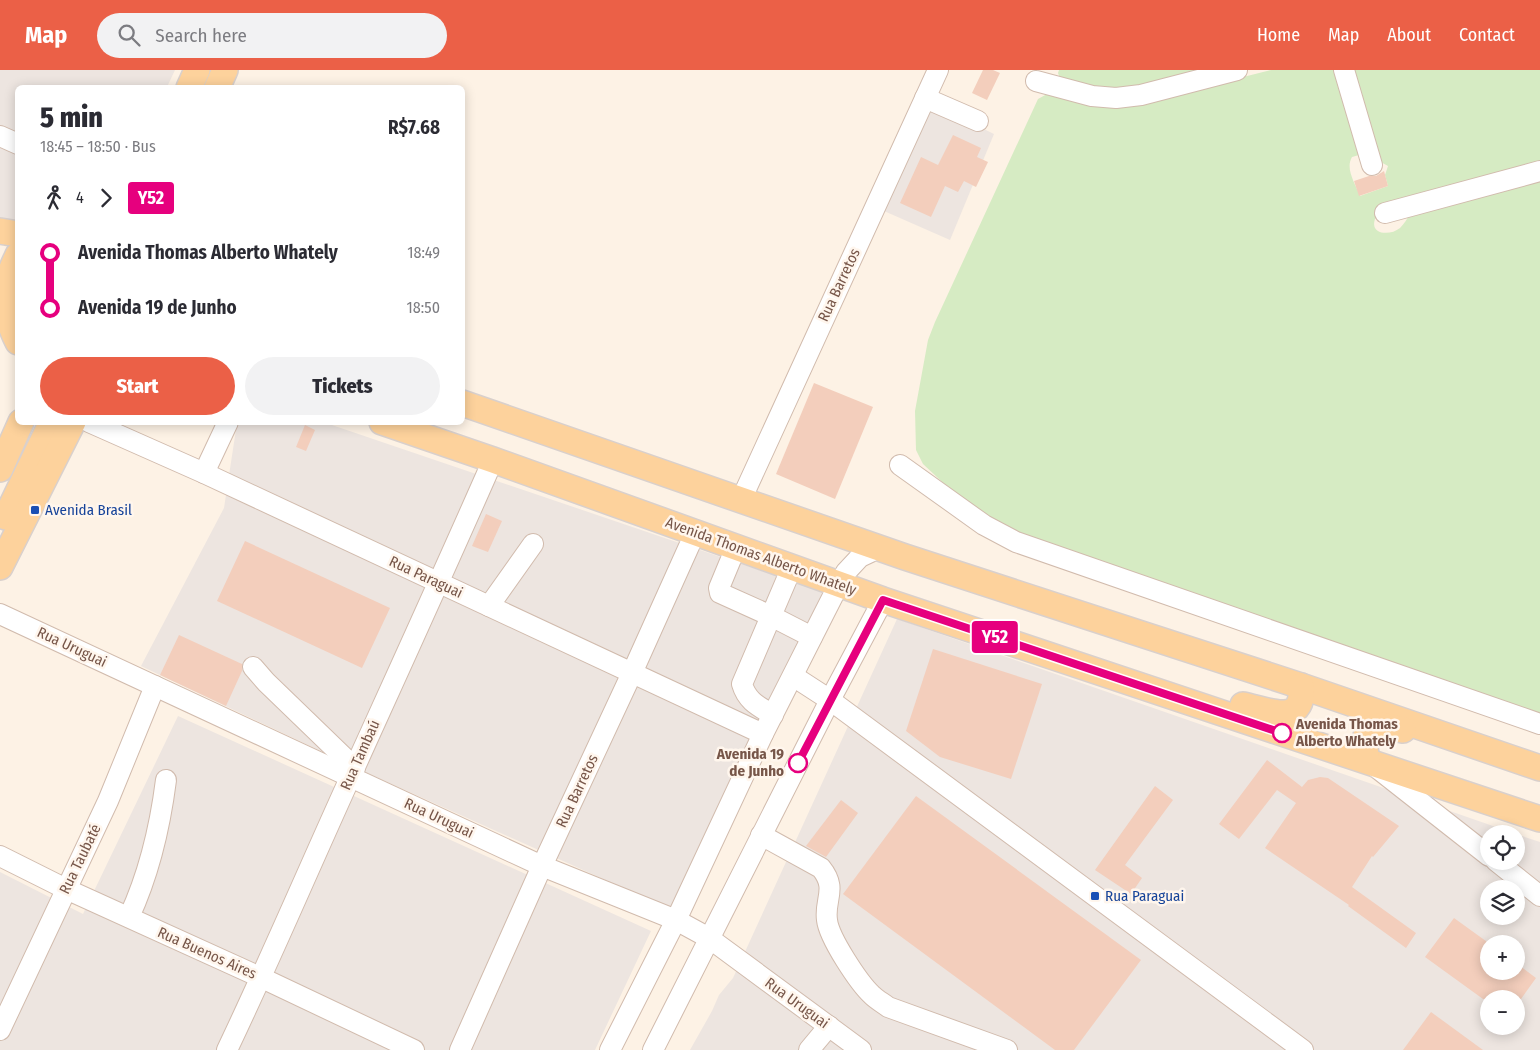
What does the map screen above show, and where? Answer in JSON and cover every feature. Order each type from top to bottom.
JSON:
[{"type":"main road","points":[[176,85],[183,70]]},
{"type":"main road","points":[[190,85],[196,70]]},
{"type":"main road","points":[[207,85],[214,70]]},
{"type":"main road","points":[[219,85],[225,70]]},
{"type":"main road","points":[[0,230],[15,233]]},
{"type":"main road","points":[[15,259],[4,274],[6,304],[11,329],[15,336]]},
{"type":"main road","points":[[465,403],[880,548],[1301,686],[1540,768]]},
{"type":"main road","points":[[0,469],[21,425]]},
{"type":"main road","points":[[0,494],[34,425]]},
{"type":"main road","points":[[0,530],[51,425]]},
{"type":"main road","points":[[0,566],[71,425]]},
{"type":"main road","name":"Avenida Thomas Alberto Whately","points":[[391,425],[883,600],[1540,819]]},
{"type":"main road","points":[[1164,694],[1218,700],[1274,714],[1296,710],[1302,696],[1301,686]]},
{"type":"main road","points":[[1367,760],[1365,736],[1370,728],[1381,725],[1420,735],[1470,743]]},
{"type":"street","name":"Rua Barretos","points":[[741,500],[938,70]]},
{"type":"street","points":[[1036,81],[1092,96],[1116,98],[1141,95],[1237,70]]},
{"type":"street","points":[[1344,70],[1372,165]]},
{"type":"street","points":[[925,98],[978,121]]},
{"type":"street","points":[[0,136],[15,143]]},
{"type":"street","points":[[1385,213],[1540,171]]},
{"type":"street","name":"Rua Paraguai","points":[[96,425],[204,473],[763,734]]},
{"type":"street","points":[[204,473],[227,425]]},
{"type":"street","name":"Rua Tambaú","points":[[227,1050],[262,978],[352,772],[493,460]]},
{"type":"street","points":[[900,465],[984,526],[1016,542],[1540,724]]},
{"type":"street","name":"Rua Barretos","points":[[460,1050],[695,533]]},
{"type":"street","points":[[489,606],[533,544]]},
{"type":"street","points":[[736,547],[719,588],[720,593],[812,637]]},
{"type":"street","points":[[610,1050],[676,920],[763,734],[839,584],[846,572],[860,557],[880,548]]},
{"type":"street","points":[[773,715],[752,703],[745,693],[742,684],[792,568]]},
{"type":"street","points":[[653,1050],[830,700],[883,600]]},
{"type":"street","name":"Rua Uruguai","points":[[0,614],[155,686],[352,772],[542,866],[676,920],[709,938],[861,1050]]},
{"type":"street","points":[[253,667],[352,772]]},
{"type":"street","points":[[793,676],[830,700],[1303,1050]]},
{"type":"street","name":"Rua Taubaté","points":[[0,1030],[108,801],[155,686]]},
{"type":"street","points":[[1367,760],[1480,849]]},
{"type":"street","points":[[129,917],[156,840],[166,780]]},
{"type":"street","points":[[761,835],[821,868],[827,875],[830,885],[827,920],[835,943],[872,995],[888,1007],[1007,1050]]},
{"type":"street","name":"Rua Buenos Aires","points":[[0,856],[66,889],[262,978],[414,1050]]},
{"type":"street","points":[[1507,870],[1540,896]]},
{"type":"street","points":[[809,1050],[829,1026]]},
{"type":"shaded area","points":[[0,70],[175,70],[168,85],[15,85],[15,224],[0,217]]},
{"type":"shaded area","points":[[930,103],[994,134],[950,240],[884,211]]},
{"type":"shaded area","points":[[237,425],[332,425],[824,592],[672,910],[367,773],[141,666],[224,508]]},
{"type":"shaded area","points":[[897,619],[1491,825],[1480,825],[1480,870],[1525,870],[1525,837],[1540,842],[1540,1050],[690,1050],[719,995],[733,978]]},
{"type":"shaded area","points":[[178,716],[651,931],[595,1050],[0,1050],[0,872],[83,914]]},
{"type":"green space","points":[[1059,70],[1236,70],[1141,95],[1061,81],[1058,73]]},
{"type":"green space","points":[[1271,70],[1336,70],[1359,155],[1352,157],[1350,171],[1360,196],[1388,186],[1385,175],[1388,166],[1379,161],[1351,70],[1540,70],[1540,163],[1377,215],[1374,226],[1380,232],[1395,231],[1400,228],[1410,214],[1540,179],[1540,716],[1016,537],[955,494],[923,464],[916,450],[915,411],[928,340],[1038,99],[1047,94],[1156,99]]},
{"type":"building","points":[[983,70],[993,70],[1000,73],[987,100],[972,93]]},
{"type":"building","points":[[953,135],[981,148],[977,157],[988,162],[976,187],[964,181],[958,192],[945,186],[931,217],[900,203],[921,157],[938,165]]},
{"type":"building","points":[[1384,171],[1388,186],[1359,196],[1354,181],[1369,176],[1376,176]]},
{"type":"building","points":[[814,383],[873,407],[835,499],[776,474]]},
{"type":"building","points":[[305,425],[315,430],[306,451],[296,447]]},
{"type":"building","points":[[486,514],[502,521],[488,552],[472,546]]},
{"type":"building","points":[[245,541],[390,608],[362,668],[217,601]]},
{"type":"building","points":[[179,635],[242,664],[242,671],[226,706],[160,675]]},
{"type":"building","points":[[933,649],[1042,684],[1011,779],[940,757],[906,731]]},
{"type":"building","points":[[1267,760],[1302,787],[1308,780],[1320,777],[1328,778],[1399,826],[1372,856],[1352,887],[1416,933],[1406,948],[1349,905],[1265,848],[1296,803],[1277,790],[1239,839],[1219,824]]},
{"type":"building","points":[[1155,786],[1173,800],[1125,865],[1142,878],[1131,894],[1095,870]]},
{"type":"building","points":[[916,796],[1141,960],[1074,1050],[1055,1050],[843,894]]},
{"type":"building","points":[[841,800],[858,813],[826,857],[806,846]]},
{"type":"building","points":[[1454,918],[1480,937],[1480,980],[1525,980],[1525,970],[1536,978],[1525,993],[1525,990],[1480,990],[1480,997],[1425,957]]},
{"type":"building","points":[[1431,1012],[1483,1050],[1403,1050]]},
{"type":"bus line","name":"Y52","points":[[798,763],[883,600],[1282,733]]},
{"type":"place","name":"Avenida Brasil","points":[[35,510]]},
{"type":"place","name":"Avenida Thomas Alberto Whately","points":[[1282,733]]},
{"type":"place","name":"Avenida 19 de Junho","points":[[798,763]]},
{"type":"place","name":"Rua Paraguai","points":[[1095,896]]}]
